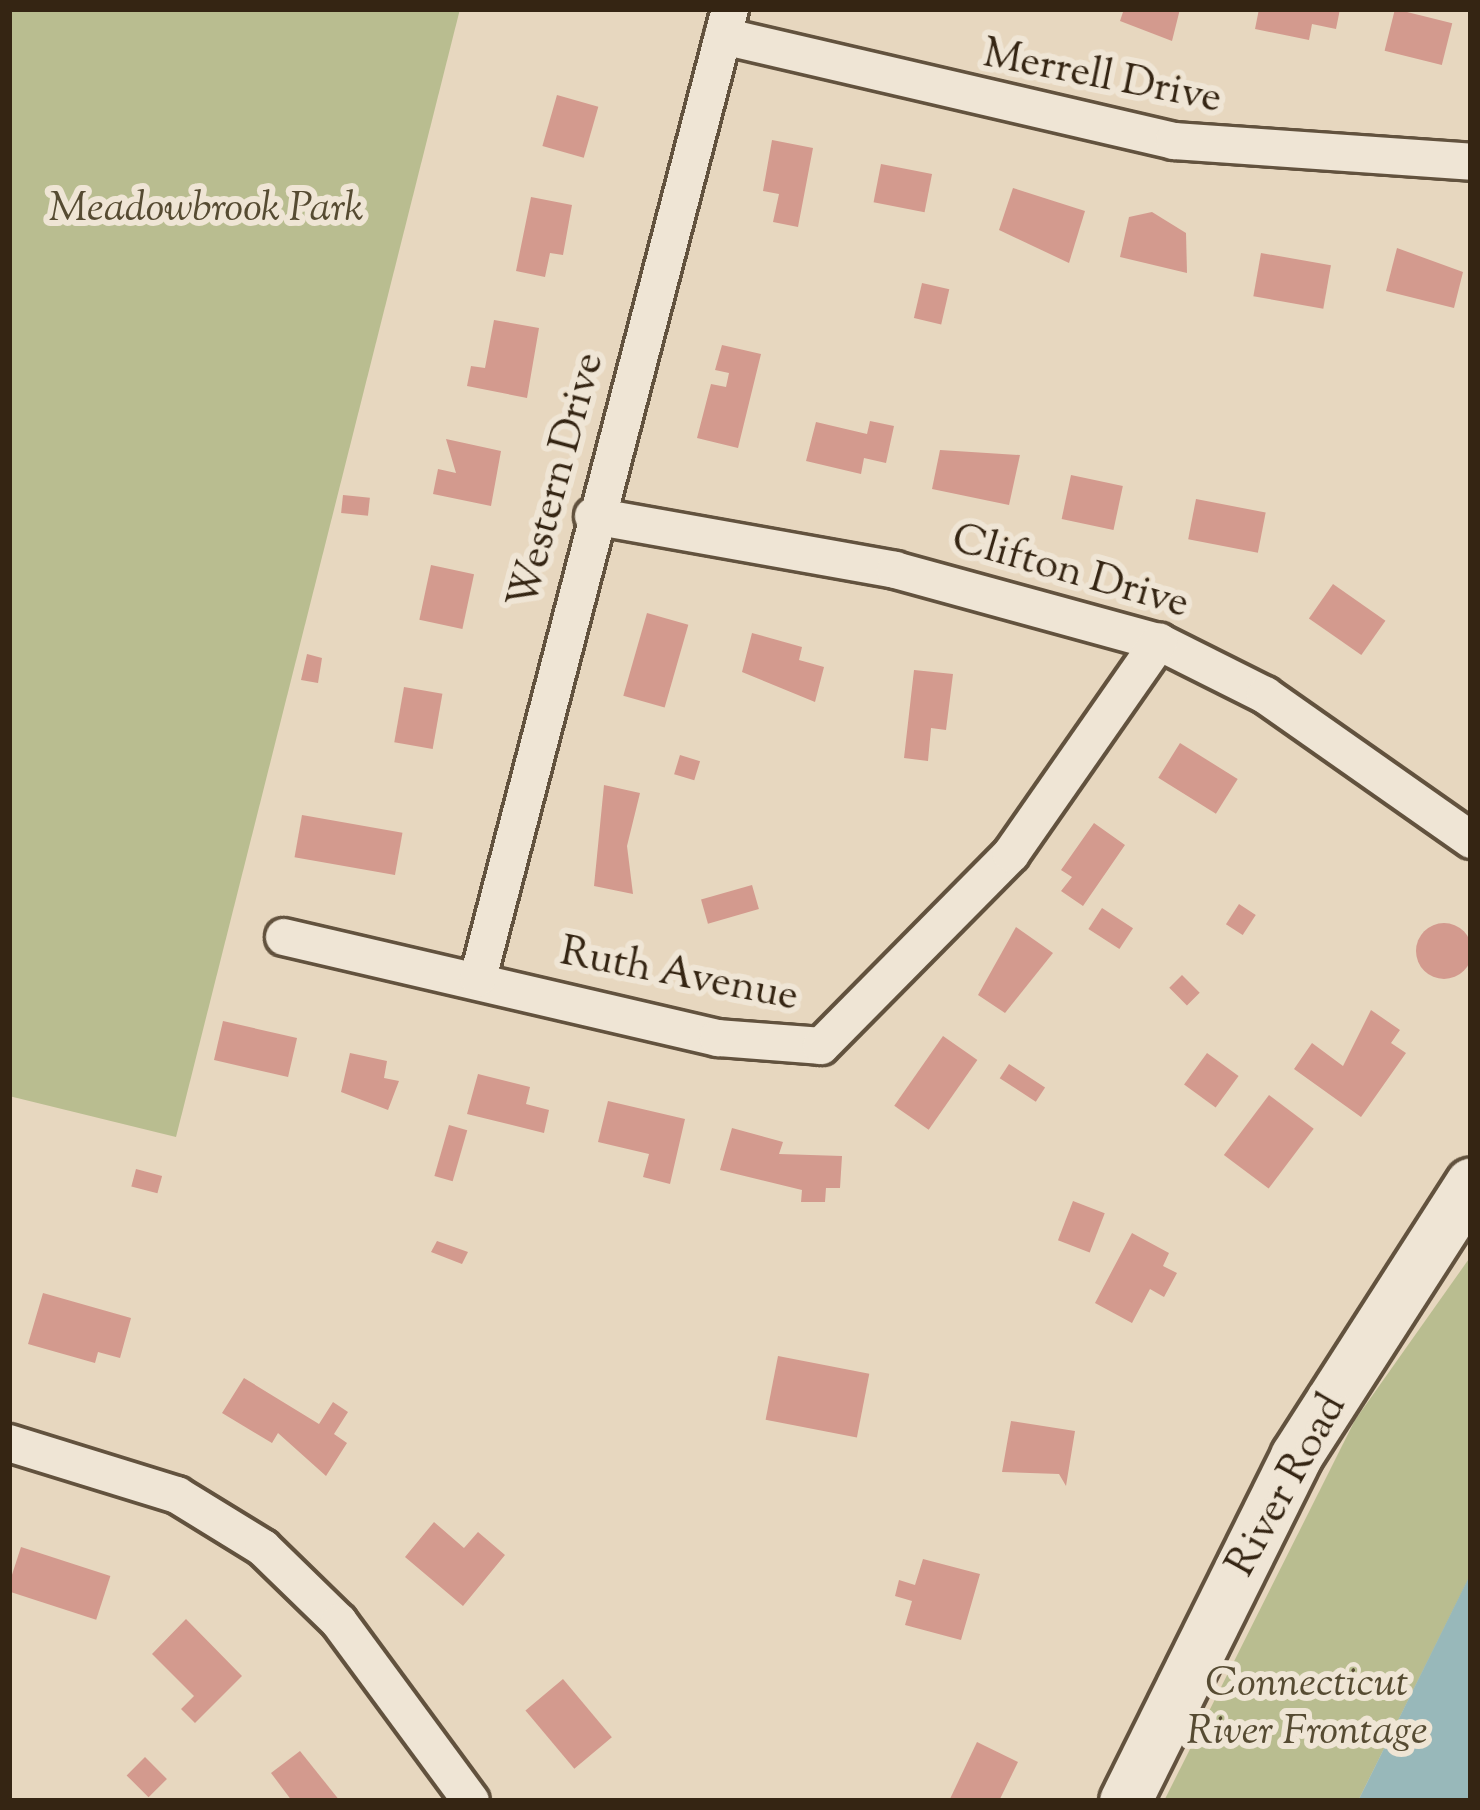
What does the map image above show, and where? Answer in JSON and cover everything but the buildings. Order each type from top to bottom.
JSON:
[{"type":"street","name":"Merrell Drive","points":[[727,22],[1174,141],[1471,162]]},
{"type":"street","name":"Western Drive","points":[[478,978],[593,516],[727,22]]},
{"type":"street","name":"Clifton Drive","points":[[593,516],[895,570],[1159,642],[1265,695],[1471,841]]},
{"type":"street","name":"Ruth Avenue","points":[[284,938],[478,978],[718,1038],[821,1046],[1011,854],[1159,642]]},
{"type":"street","name":"River Road","points":[[1125,1801],[1295,1456],[1471,1183]]},
{"type":"street","points":[[9,1443],[177,1495],[263,1549],[339,1622],[471,1801]]},
{"type":"green space","name":"Meadowbrook Park","points":[[9,9],[460,9],[176,1137],[9,1096]]},
{"type":"green space","name":"Connecticut River Frontage","points":[[1471,1256],[1471,1574],[1358,1801],[1164,1801],[1355,1420]]},
{"type":"water","points":[[1471,1574],[1471,1801],[1358,1801],[1469,1577]]}]
